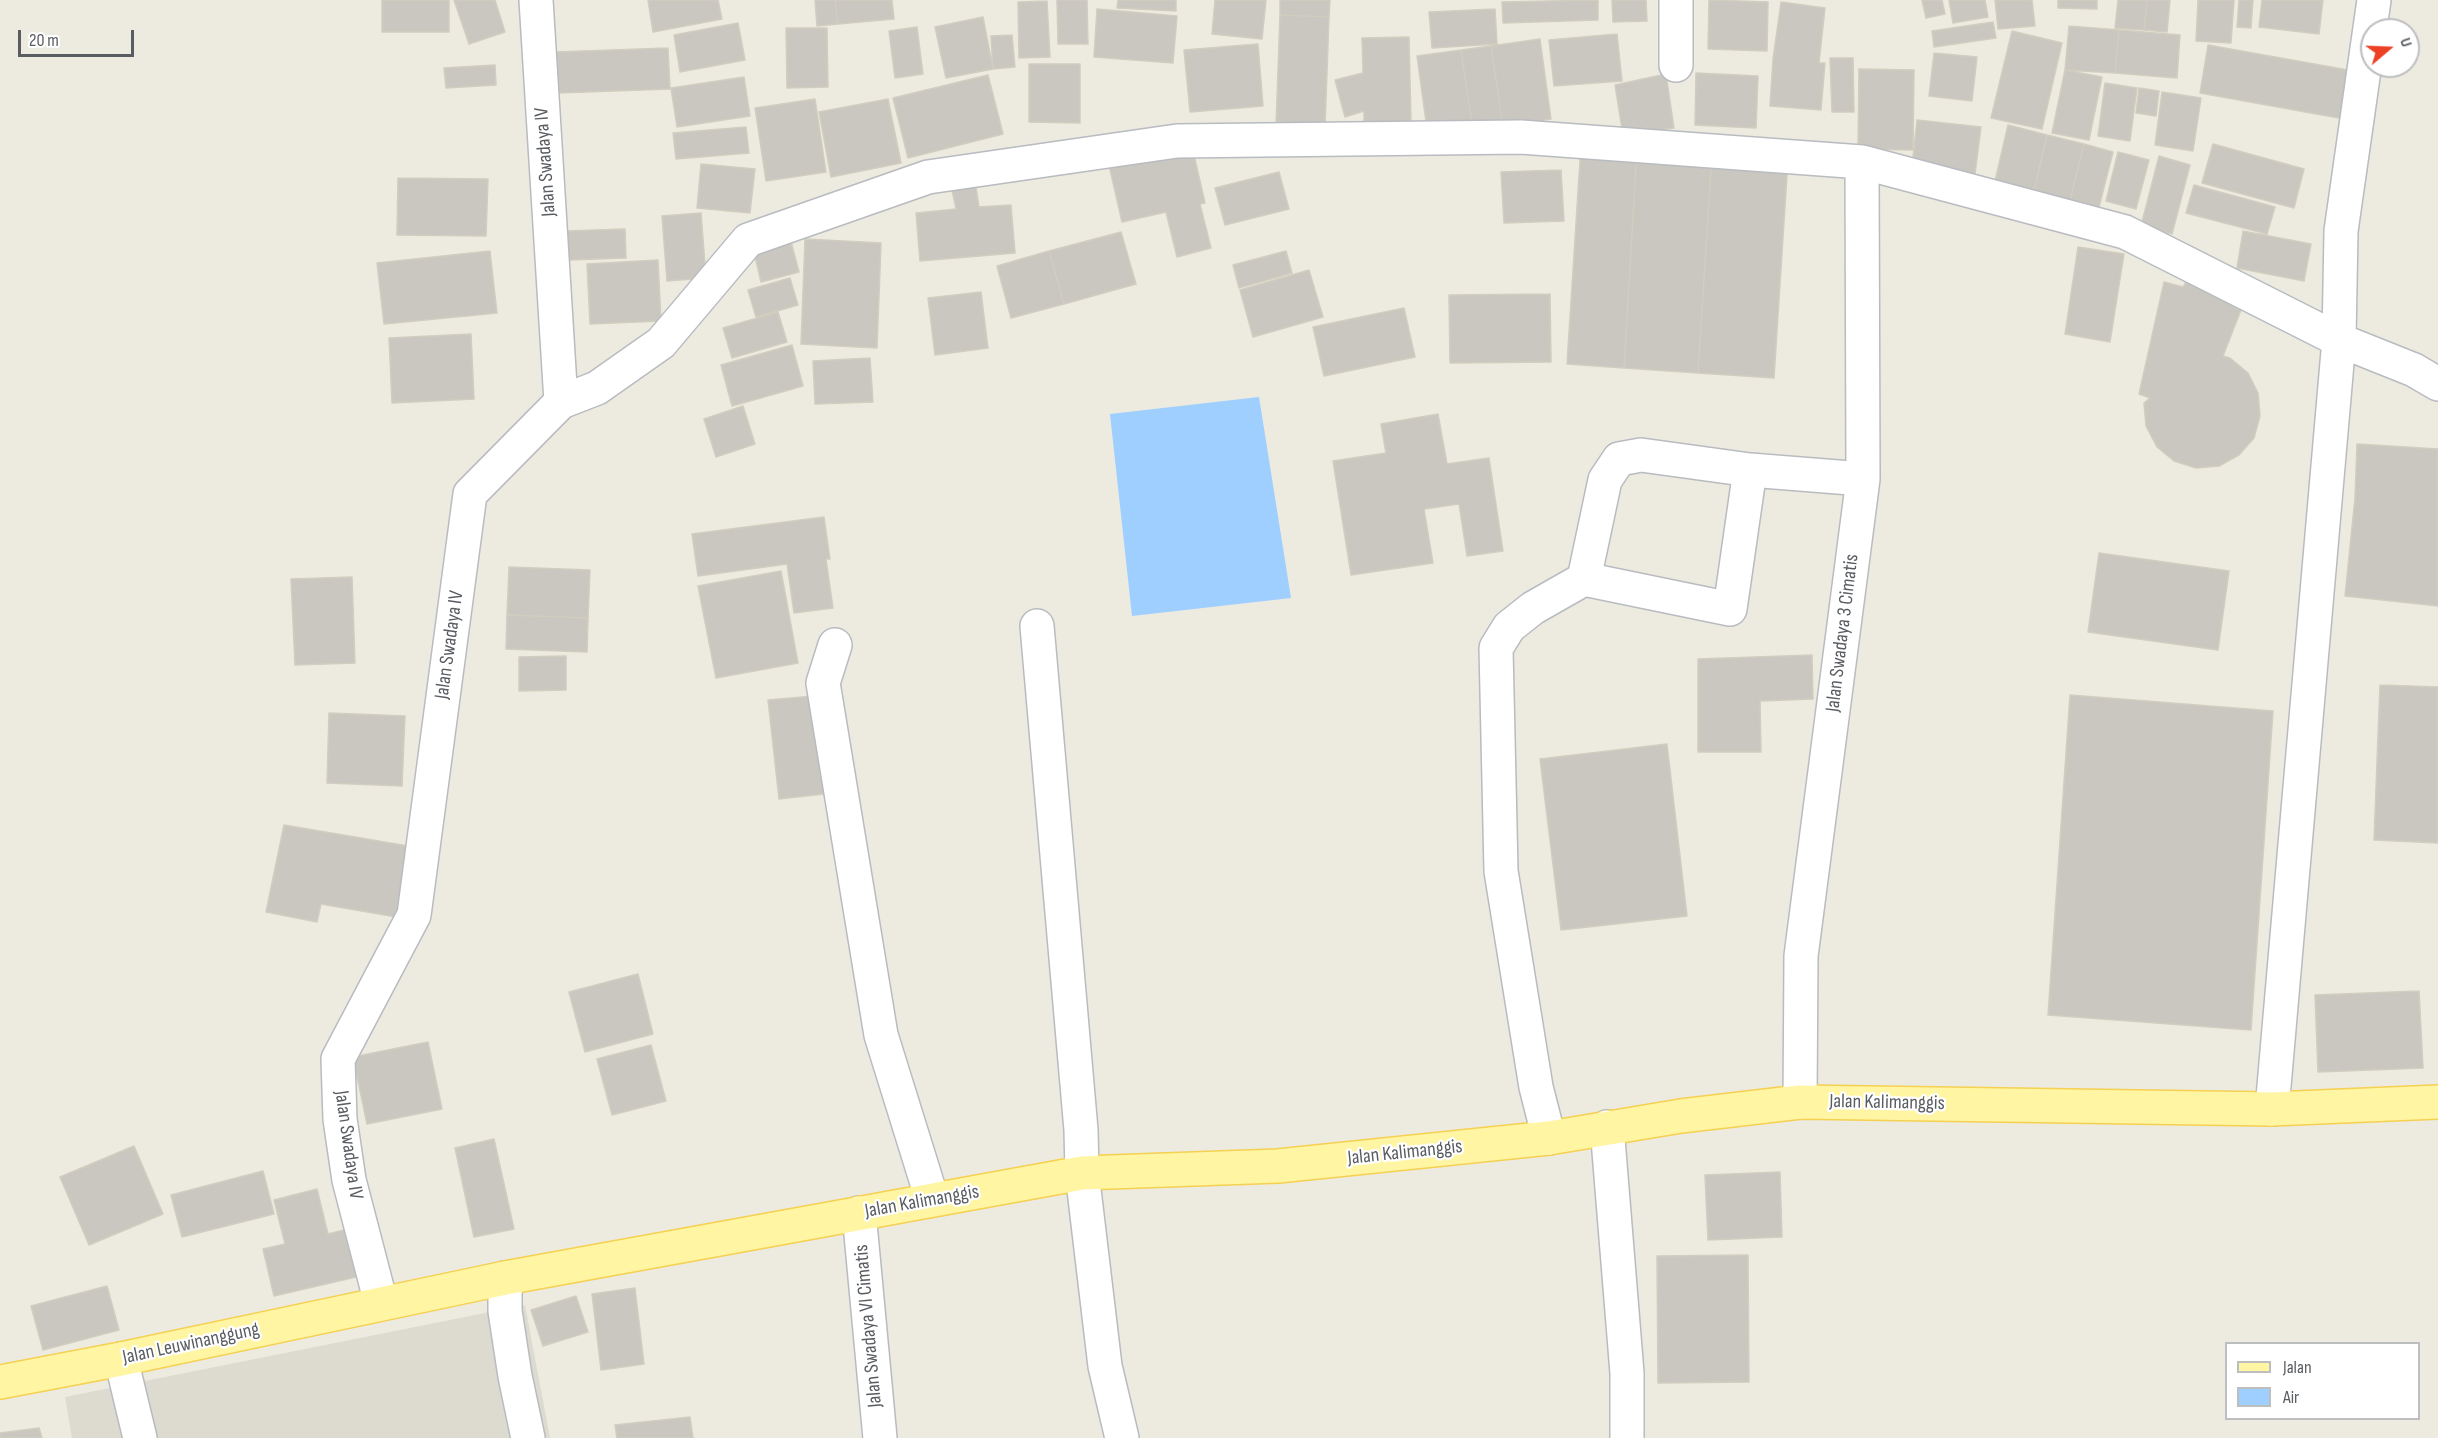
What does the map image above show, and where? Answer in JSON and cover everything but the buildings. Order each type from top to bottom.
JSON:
[{"type":"main road","name":"Jalan Kalimanggis","points":[[381,1303],[505,1278],[1082,1173],[1278,1166],[1550,1138],[1607,1127],[1800,1102],[2272,1108],[2438,1102]]},
{"type":"main road","name":"Jalan Leuwinanggung","points":[[0,1382],[121,1359],[381,1303]]},
{"type":"street","name":"Jalan Swadaya IV","points":[[381,1303],[350,1180],[340,1119],[338,1059],[414,915],[470,494],[561,402],[536,0]]},
{"type":"street","points":[[1676,0],[1676,65]]},
{"type":"street","points":[[2272,1108],[2339,340],[2341,231],[2374,0]]},
{"type":"street","points":[[561,402],[597,388],[661,342],[748,240],[927,177],[1177,141],[1521,138],[1862,162],[2126,232],[2339,340],[2414,370],[2438,384]]},
{"type":"street","name":"Jalan Swadaya 3 Cimatis","points":[[1800,1102],[1801,956],[1863,479],[1862,162]]},
{"type":"street","points":[[1584,579],[1605,480],[1619,459],[1641,455],[1750,470],[1863,479]]},
{"type":"street","points":[[1550,1138],[1536,1087],[1501,871],[1496,648],[1509,627],[1533,608],[1584,579],[1730,609],[1750,470]]},
{"type":"street","points":[[1037,626],[1082,1130],[1082,1173],[1105,1366],[1122,1438]]},
{"type":"street","points":[[835,645],[824,683],[880,1035],[932,1199]]},
{"type":"street","points":[[1607,1127],[1627,1373],[1627,1438]]},
{"type":"street","name":"Jalan Swadaya VI Cimatis","points":[[859,1213],[880,1438]]},
{"type":"street","points":[[505,1278],[505,1311],[528,1438]]},
{"type":"street","points":[[121,1359],[140,1438]]},
{"type":"shaded area","points":[[525,1305],[550,1438],[72,1438],[65,1397]]},
{"type":"water","points":[[1259,397],[1291,598],[1132,616],[1110,414]]}]
